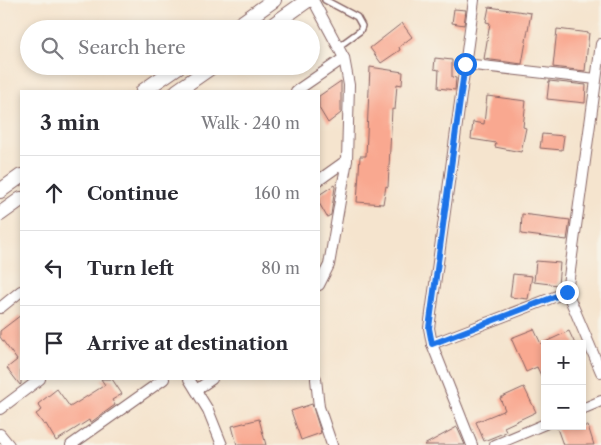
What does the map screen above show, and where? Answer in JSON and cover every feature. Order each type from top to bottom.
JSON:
[{"type":"main road","points":[[246,20],[274,0]]},
{"type":"main road","points":[[280,20],[308,0]]},
{"type":"main road","points":[[144,90],[166,75]]},
{"type":"main road","points":[[178,90],[200,75]]},
{"type":"main road","points":[[0,191],[20,177]]},
{"type":"main road","points":[[0,214],[20,200]]},
{"type":"street","points":[[313,0],[344,58],[349,85],[347,160],[329,265],[320,283]]},
{"type":"street","points":[[472,445],[432,344],[429,328],[474,0]]},
{"type":"street","points":[[601,44],[567,292],[601,372]]},
{"type":"street","points":[[320,74],[344,58]]},
{"type":"street","points":[[465,64],[596,79]]},
{"type":"street","points":[[297,90],[319,75]]},
{"type":"street","points":[[320,179],[347,160]]},
{"type":"street","points":[[0,308],[20,292]]},
{"type":"street","points":[[432,344],[567,292]]},
{"type":"street","points":[[0,409],[39,380]]},
{"type":"street","points":[[71,445],[163,380]]},
{"type":"street","points":[[190,380],[217,429],[222,445]]},
{"type":"street","points":[[196,390],[211,380]]},
{"type":"street","points":[[316,380],[319,406],[332,445]]},
{"type":"street","points":[[586,407],[601,401]]},
{"type":"street","points":[[495,445],[541,426]]},
{"type":"street","points":[[0,434],[9,445]]},
{"type":"lane","points":[[325,0],[357,17],[362,26],[360,31],[338,47]]},
{"type":"building","points":[[489,7],[531,13],[522,64],[484,59],[490,23],[486,22]]},
{"type":"building","points":[[454,9],[466,10],[464,25],[452,23]]},
{"type":"building","points":[[402,23],[412,37],[399,47],[400,50],[381,63],[370,48]]},
{"type":"building","points":[[557,29],[589,33],[585,71],[553,67]]},
{"type":"building","points":[[435,58],[452,60],[452,77],[456,78],[455,90],[438,88],[439,70],[434,69]]},
{"type":"building","points":[[370,67],[403,72],[402,85],[397,84],[395,110],[392,109],[388,187],[386,186],[383,204],[357,202],[360,156],[366,156]]},
{"type":"building","points":[[341,81],[341,113],[328,123],[320,110],[320,95]]},
{"type":"building","points":[[549,81],[586,85],[585,103],[547,99]]},
{"type":"building","points":[[487,96],[526,101],[523,127],[526,128],[521,152],[495,147],[496,143],[471,139],[473,122],[484,124]]},
{"type":"building","points":[[542,134],[564,136],[562,150],[540,148]]},
{"type":"building","points":[[334,185],[331,215],[327,217],[320,205],[320,194]]},
{"type":"building","points":[[522,214],[570,220],[567,240],[521,234]]},
{"type":"building","points":[[536,261],[560,263],[558,285],[534,282]]},
{"type":"building","points":[[513,274],[532,276],[528,299],[510,297]]},
{"type":"building","points":[[20,316],[20,385],[7,368],[17,360],[0,337],[0,331]]},
{"type":"building","points":[[534,329],[541,344],[541,376],[537,367],[526,372],[511,338]]},
{"type":"building","points":[[569,331],[573,340],[550,340]]},
{"type":"building","points":[[102,380],[113,380],[122,394],[112,400],[115,405],[90,423],[89,420],[56,441],[46,424],[44,425],[36,414],[42,410],[38,404],[57,389],[70,407],[105,385]]},
{"type":"building","points":[[524,387],[536,412],[504,427],[506,432],[484,441],[476,422],[505,410],[500,398]]},
{"type":"building","points":[[312,404],[321,433],[301,440],[291,411]]},
{"type":"building","points":[[259,419],[266,445],[237,445],[232,426]]},
{"type":"building","points":[[586,426],[588,426],[594,445],[563,445],[558,430],[586,430]]},
{"type":"building","points":[[457,427],[465,445],[424,445]]},
{"type":"route","points":[[465,64],[429,328],[432,344],[567,292]]}]
